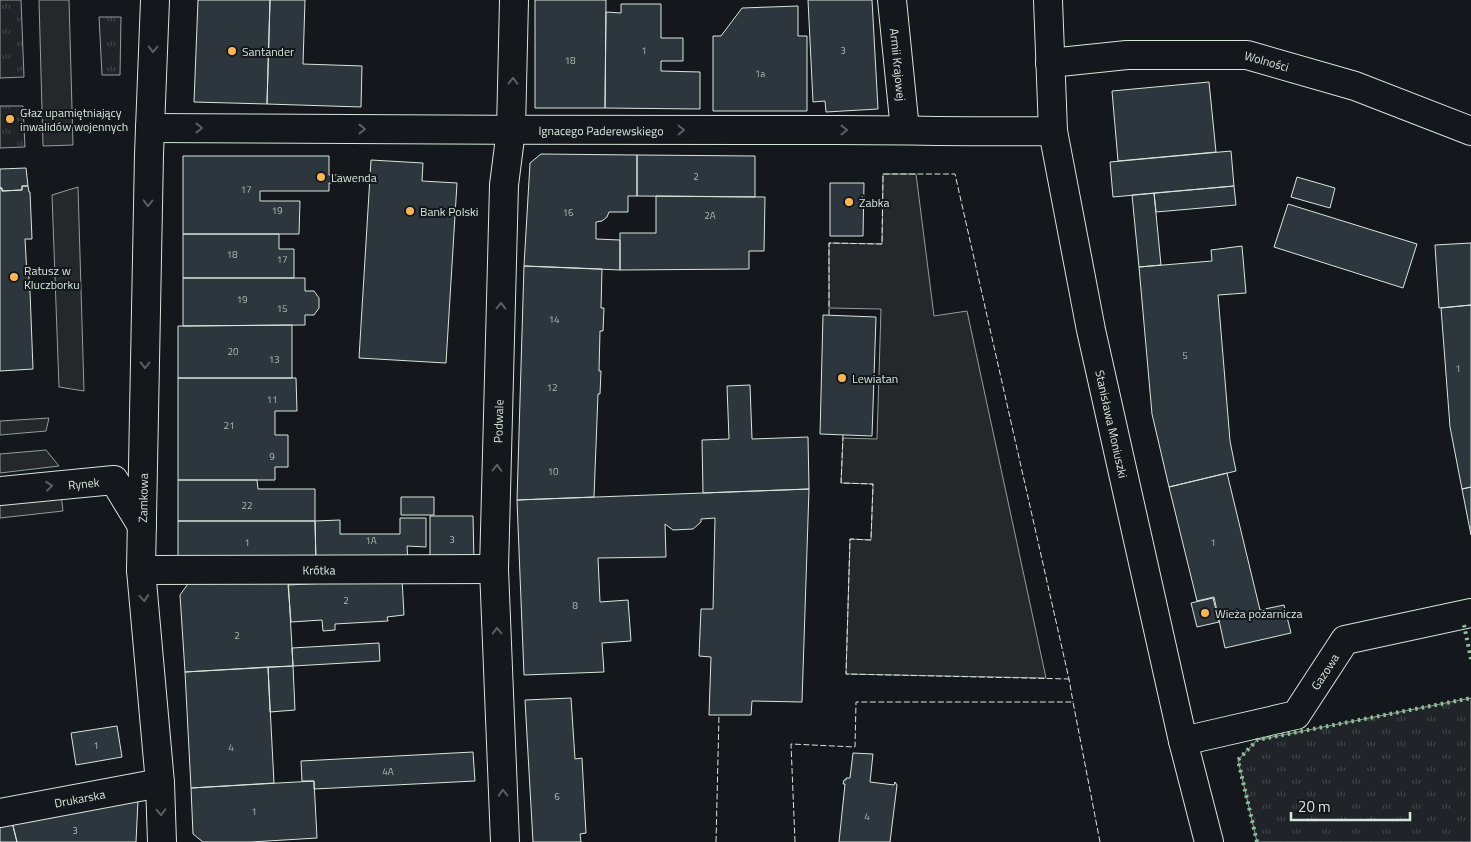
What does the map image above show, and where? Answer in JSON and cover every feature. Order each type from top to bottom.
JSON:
[{"type":"street","name":"Zamkowa","points":[[155,0],[149,141],[141,570],[160,783],[162,842]]},
{"type":"street","name":"Podwale","points":[[505,842],[494,569],[504,185],[512,130],[514,0]]},
{"type":"street","name":"Armii Krajowej","points":[[892,0],[905,130]]},
{"type":"street","name":"Stanisława Moniuszki","points":[[1048,0],[1053,131],[1091,330],[1184,741],[1209,842]]},
{"type":"street","name":"Wolności","points":[[1050,63],[1128,55],[1247,55],[1355,86],[1471,131]]},
{"type":"street","name":"Ignacego Paderewskiego","points":[[149,141],[512,130],[1053,131]]},
{"type":"street","name":"Rynek","points":[[0,491],[114,480],[142,526]]},
{"type":"street","name":"Krótka","points":[[141,570],[494,569]]},
{"type":"street","name":"Gazowa","points":[[1184,741],[1296,715],[1345,640],[1471,613]]},
{"type":"street","name":"Drukarska","points":[[0,813],[160,783]]},
{"type":"green space","points":[[0,0],[21,0],[24,77],[0,78]]},
{"type":"green space","points":[[99,17],[121,17],[120,75],[102,75]]},
{"type":"green space","points":[[0,106],[23,106],[25,147],[0,148]]},
{"type":"green space","points":[[1471,698],[1471,842],[1257,842],[1238,760],[1257,740]]},
{"type":"shaded area","points":[[39,0],[69,0],[73,145],[43,146]]},
{"type":"shaded area","points":[[883,174],[916,174],[934,316],[967,311],[1046,678],[846,674],[850,539],[871,540],[873,484],[841,483],[843,438],[877,439],[881,309],[829,308],[829,243],[882,244]]},
{"type":"shaded area","points":[[78,187],[84,391],[59,387],[52,195]]},
{"type":"shaded area","points":[[49,418],[46,431],[0,435],[0,421]]},
{"type":"shaded area","points":[[46,450],[59,466],[0,473],[0,454]]},
{"type":"shaded area","points":[[61,494],[63,511],[0,518],[0,500]]},
{"type":"building","name":"Santander","points":[[198,0],[270,0],[267,104],[194,102]]},
{"type":"building","points":[[270,0],[305,0],[303,64],[362,66],[361,107],[267,104]]},
{"type":"building","points":[[535,0],[606,0],[605,108],[535,108]]},
{"type":"building","points":[[808,0],[872,0],[878,109],[826,112],[825,101],[813,102]]},
{"type":"building","points":[[621,4],[661,4],[661,38],[683,38],[683,61],[661,61],[661,71],[700,72],[700,109],[605,108],[606,12],[621,13]]},
{"type":"building","points":[[798,6],[798,36],[807,36],[807,111],[713,111],[713,36],[721,36],[742,8]]},
{"type":"building","points":[[1209,82],[1216,152],[1118,161],[1112,91]]},
{"type":"building","points":[[1231,151],[1234,186],[1113,197],[1110,162]]},
{"type":"building","points":[[541,154],[637,155],[637,196],[628,196],[628,212],[609,212],[602,221],[596,222],[596,239],[620,240],[620,270],[524,266],[530,163]]},
{"type":"building","points":[[637,155],[755,156],[755,197],[637,196]]},
{"type":"building","points":[[183,156],[329,156],[329,175],[343,175],[343,183],[329,183],[329,191],[260,191],[260,201],[300,201],[299,234],[183,234]]},
{"type":"building","points":[[371,160],[423,163],[422,181],[457,183],[446,363],[359,358]]},
{"type":"building","points":[[26,168],[28,186],[22,186],[22,190],[2,191],[2,188],[0,188],[0,169]]},
{"type":"building","points":[[1297,177],[1335,188],[1330,208],[1291,197]]},
{"type":"building","points":[[830,183],[864,183],[863,236],[830,236]]},
{"type":"building","name":"Ratusz w Kluczborku","points":[[22,186],[28,186],[30,192],[32,239],[25,239],[30,291],[33,369],[0,371],[0,188],[2,188],[2,191],[22,190]]},
{"type":"building","points":[[1234,186],[1236,205],[1156,212],[1154,193]]},
{"type":"building","points":[[1154,193],[1161,265],[1139,267],[1132,195]]},
{"type":"building","points":[[656,196],[765,197],[764,251],[749,251],[749,269],[620,270],[620,233],[656,233]]},
{"type":"building","points":[[1288,204],[1417,244],[1403,288],[1274,247]]},
{"type":"building","points":[[183,234],[279,234],[279,249],[294,249],[294,278],[183,278]]},
{"type":"building","points":[[1471,243],[1471,305],[1439,308],[1435,245]]},
{"type":"building","points":[[1242,246],[1246,293],[1218,295],[1230,441],[1236,471],[1169,487],[1152,414],[1139,267],[1212,261],[1211,250]]},
{"type":"building","points":[[524,266],[602,269],[601,308],[604,308],[603,331],[600,331],[599,371],[601,371],[600,394],[598,394],[594,497],[517,500]]},
{"type":"building","points":[[183,278],[305,278],[305,291],[314,291],[319,298],[319,308],[314,315],[305,315],[305,325],[183,326]]},
{"type":"building","points":[[1471,305],[1471,487],[1462,489],[1450,427],[1441,308]]},
{"type":"building","points":[[823,315],[876,317],[872,436],[820,434]]},
{"type":"building","points":[[292,325],[292,378],[178,378],[178,326]]},
{"type":"building","points":[[178,378],[296,378],[297,411],[275,411],[275,435],[288,435],[288,467],[275,467],[275,480],[178,480]]},
{"type":"building","points":[[750,385],[752,439],[808,437],[809,489],[703,493],[702,440],[729,439],[727,386]]},
{"type":"building","points":[[1227,473],[1260,610],[1284,605],[1291,633],[1225,648],[1214,597],[1197,601],[1169,487]]},
{"type":"building","points":[[178,480],[257,480],[258,489],[315,489],[315,521],[178,521]]},
{"type":"building","points":[[1471,487],[1471,535],[1462,489]]},
{"type":"building","points":[[809,489],[802,702],[752,701],[751,715],[709,715],[711,657],[699,656],[701,609],[713,609],[715,518],[701,519],[701,522],[693,529],[673,530],[665,524],[666,557],[598,558],[600,602],[628,600],[631,641],[602,643],[604,672],[524,675],[517,500]]},
{"type":"building","points":[[401,497],[434,497],[434,515],[401,515]]},
{"type":"building","points":[[430,516],[473,516],[474,562],[430,562]]},
{"type":"building","points":[[400,518],[426,518],[426,547],[407,546],[408,562],[316,563],[315,521],[340,520],[340,534],[400,534]]},
{"type":"building","points":[[178,521],[315,521],[316,563],[178,562]]},
{"type":"building","points":[[288,576],[293,666],[185,672],[180,595],[190,581]]},
{"type":"building","points":[[402,579],[404,615],[387,617],[388,621],[335,624],[335,630],[323,631],[322,620],[291,622],[288,585]]},
{"type":"building","name":"Wieża pożarnicza","points":[[1213,598],[1219,622],[1197,627],[1191,603]]},
{"type":"building","points":[[379,643],[380,661],[293,666],[292,648]]},
{"type":"building","points":[[293,666],[295,710],[270,712],[268,667]]},
{"type":"building","points":[[268,667],[274,783],[191,788],[185,672]]},
{"type":"building","points":[[571,698],[575,759],[582,758],[586,833],[580,834],[581,842],[533,842],[525,700]]},
{"type":"building","points":[[117,726],[122,757],[76,765],[71,733]]},
{"type":"building","points":[[473,752],[475,781],[314,789],[314,781],[302,781],[301,761]]},
{"type":"building","points":[[853,753],[873,754],[870,782],[894,785],[895,782],[897,785],[890,842],[839,842],[845,784],[843,784],[846,778],[850,778]]},
{"type":"building","points":[[314,781],[317,838],[251,842],[203,842],[193,834],[191,788]]},
{"type":"building","points":[[138,800],[136,842],[17,842],[11,818]]},
{"type":"building","points":[[11,818],[17,842],[0,842],[0,821]]},
{"type":"hedge","points":[[1464,625],[1471,659]]},
{"type":"hedge","points":[[1257,842],[1238,760],[1257,740],[1471,698]]},
{"type":"fence","points":[[829,315],[829,243],[882,244],[883,174],[955,174],[1073,702]]},
{"type":"fence","points":[[843,435],[841,483],[873,484],[871,540],[850,539],[846,674],[1069,679]]},
{"type":"fence","points":[[795,842],[791,744],[855,747],[856,702],[1073,702],[1100,842]]},
{"type":"fence","points":[[716,842],[719,715]]},
{"type":"place","name":"Santander","points":[[232,51]]},
{"type":"place","name":"Głaz upamiętniający inwalidów wojennych","points":[[10,119]]},
{"type":"place","name":"Lawenda","points":[[321,177]]},
{"type":"place","name":"Żabka","points":[[849,202]]},
{"type":"place","name":"Bank Polski","points":[[410,211]]},
{"type":"place","name":"Ratusz w Kluczborku","points":[[14,277]]},
{"type":"place","name":"Lewiatan","points":[[842,378]]},
{"type":"place","name":"Wieża pożarnicza","points":[[1205,613]]}]
